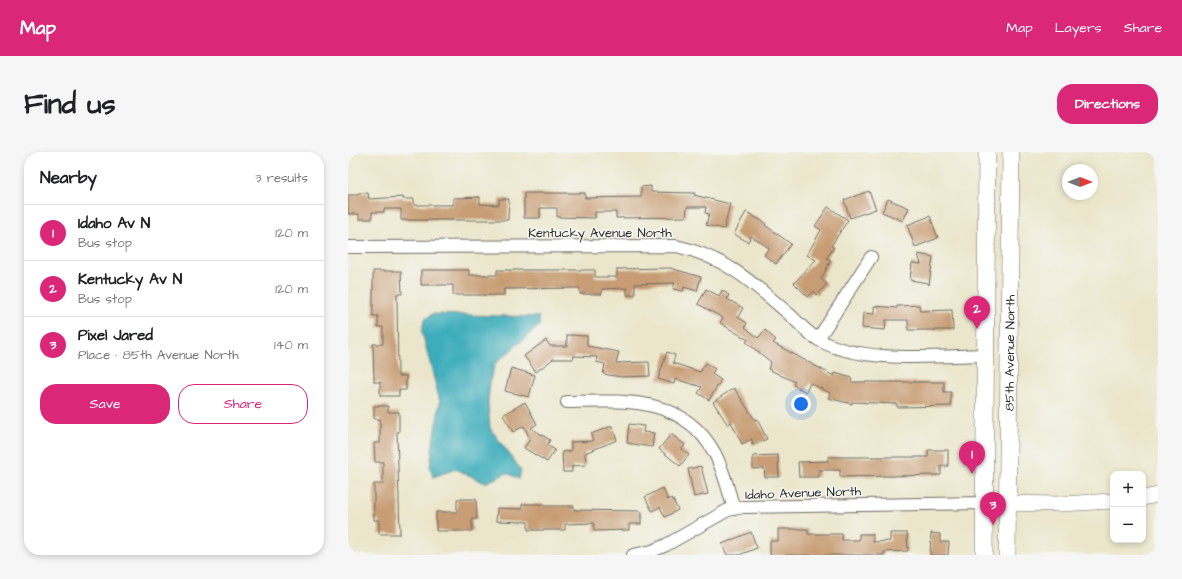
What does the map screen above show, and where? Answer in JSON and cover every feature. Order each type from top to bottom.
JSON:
[{"type":"main road","name":"85th Avenue North","points":[[984,555],[987,152]]},
{"type":"main road","name":"85th Avenue North","points":[[1007,555],[1011,152]]},
{"type":"street","name":"Kentucky Avenue North","points":[[348,247],[676,246],[698,251],[737,271],[818,339],[847,352],[869,355],[986,355]]},
{"type":"street","points":[[818,339],[871,257]]},
{"type":"street","points":[[567,402],[627,401],[648,404],[668,410],[686,420],[702,435],[714,451],[723,470],[734,509]]},
{"type":"street","points":[[1146,497],[1158,495]]},
{"type":"street","points":[[985,503],[1110,501]]},
{"type":"street","name":"Idaho Avenue North","points":[[633,555],[652,551],[669,550],[714,517],[728,510],[743,507],[766,505],[985,503]]},
{"type":"water","points":[[432,314],[539,317],[540,325],[495,364],[490,381],[488,402],[490,428],[521,470],[519,479],[507,473],[485,483],[456,469],[433,477],[430,467],[440,402],[422,332],[424,320]]},
{"type":"building","points":[[651,186],[651,192],[695,193],[694,195],[730,204],[724,229],[706,225],[709,214],[705,213],[706,207],[687,207],[686,217],[616,218],[616,212],[595,212],[595,218],[557,217],[557,208],[540,208],[540,218],[524,218],[524,193],[585,193],[585,198],[641,197],[641,187]]},
{"type":"building","points":[[869,191],[876,209],[850,218],[844,200]]},
{"type":"building","points":[[358,193],[368,193],[369,199],[403,197],[403,199],[414,199],[414,205],[453,205],[453,198],[480,197],[480,204],[499,205],[499,199],[509,199],[508,220],[401,220],[401,209],[384,209],[384,212],[372,212],[372,219],[359,219],[359,214],[348,214],[348,195],[358,195]]},
{"type":"building","points":[[888,199],[909,208],[903,221],[882,212]]},
{"type":"building","points":[[828,207],[848,220],[831,246],[834,247],[827,258],[831,260],[821,279],[827,284],[817,295],[814,291],[808,297],[794,283],[816,260],[807,255],[821,230],[815,226]]},
{"type":"building","points":[[746,212],[766,223],[765,225],[791,244],[776,264],[764,255],[769,248],[751,236],[748,242],[734,234]]},
{"type":"building","points":[[930,216],[938,238],[915,247],[907,225]]},
{"type":"building","points":[[918,254],[933,257],[929,285],[928,283],[910,280],[912,263],[921,264]]},
{"type":"building","points":[[670,268],[701,277],[697,291],[684,287],[683,291],[673,289],[675,283],[635,284],[635,295],[627,295],[627,288],[602,289],[602,294],[580,294],[580,288],[504,289],[504,295],[453,295],[453,285],[421,285],[421,270],[469,270],[469,275],[497,275],[497,270],[595,270],[595,277],[617,277],[617,269]]},
{"type":"building","points":[[373,271],[401,271],[402,294],[397,294],[398,376],[406,376],[406,390],[399,390],[399,396],[380,396],[380,382],[374,382],[373,344],[383,344],[383,327],[378,327],[378,316],[373,316]]},
{"type":"building","points":[[706,289],[719,296],[722,290],[729,295],[727,299],[743,308],[738,317],[747,323],[745,327],[758,338],[765,330],[776,340],[773,343],[834,376],[835,373],[852,378],[851,382],[944,382],[944,392],[951,392],[951,406],[897,407],[897,404],[852,402],[852,404],[828,398],[830,393],[810,383],[806,392],[793,385],[795,382],[768,369],[771,362],[746,342],[748,340],[720,323],[723,318],[698,304]]},
{"type":"building","points":[[919,305],[920,311],[952,310],[953,330],[908,330],[908,320],[886,320],[885,330],[862,328],[863,313],[874,314],[874,306],[897,308],[897,306]]},
{"type":"building","points":[[567,335],[587,336],[587,346],[619,352],[616,363],[649,362],[650,376],[621,377],[603,374],[605,364],[596,362],[597,357],[574,356],[573,359],[553,359],[536,372],[524,356],[546,340],[550,346],[567,346]]},
{"type":"building","points":[[667,352],[675,355],[673,363],[700,372],[706,363],[715,369],[712,374],[721,380],[709,400],[698,393],[702,387],[675,379],[674,384],[658,379]]},
{"type":"building","points":[[511,368],[535,375],[529,397],[505,391]]},
{"type":"building","points":[[734,388],[755,420],[757,419],[767,439],[752,445],[752,439],[742,444],[731,422],[728,425],[713,402]]},
{"type":"building","points":[[525,402],[537,424],[531,428],[550,440],[547,445],[555,450],[547,462],[524,448],[530,439],[524,426],[513,432],[503,415]]},
{"type":"building","points":[[374,406],[388,406],[388,412],[399,412],[399,432],[397,432],[400,534],[379,534],[379,520],[374,520],[374,484],[383,484],[383,462],[375,462],[374,443],[380,443],[380,419],[374,419]]},
{"type":"building","points":[[629,424],[644,426],[643,432],[654,433],[652,447],[627,443]]},
{"type":"building","points":[[612,426],[617,440],[585,453],[586,465],[572,466],[572,472],[563,472],[562,452],[571,451],[571,442],[593,441],[591,434]]},
{"type":"building","points":[[671,434],[685,445],[682,449],[689,455],[680,466],[659,449]]},
{"type":"building","points":[[928,450],[948,450],[948,466],[941,466],[941,475],[840,477],[840,470],[819,470],[819,477],[799,477],[798,462],[828,461],[828,457],[928,457]]},
{"type":"building","points":[[778,455],[779,477],[765,477],[764,468],[753,469],[753,456]]},
{"type":"building","points":[[701,466],[708,494],[694,497],[688,469]]},
{"type":"building","points":[[663,488],[668,500],[672,498],[678,510],[665,517],[660,507],[652,511],[645,497]]},
{"type":"building","points":[[457,499],[476,499],[477,519],[472,519],[472,531],[436,531],[436,512],[457,512]]},
{"type":"building","points":[[522,504],[574,506],[574,510],[641,511],[641,524],[629,524],[629,530],[594,531],[594,523],[565,524],[565,530],[528,530],[528,522],[496,521],[497,508],[522,509]]},
{"type":"building","points":[[778,529],[808,529],[808,534],[842,534],[842,540],[859,540],[859,534],[873,534],[873,542],[890,541],[890,533],[907,533],[908,551],[884,552],[884,555],[770,555],[770,541],[778,541]]},
{"type":"building","points":[[751,532],[757,548],[739,555],[727,555],[722,544]]},
{"type":"building","points":[[931,533],[940,534],[940,542],[949,542],[948,555],[930,555]]},
{"type":"place","name":"Kentucky Av N","points":[[977,329]]},
{"type":"place","name":"Idaho Av N","points":[[972,474]]},
{"type":"place","name":"Pixel Jared","points":[[993,525]]}]
